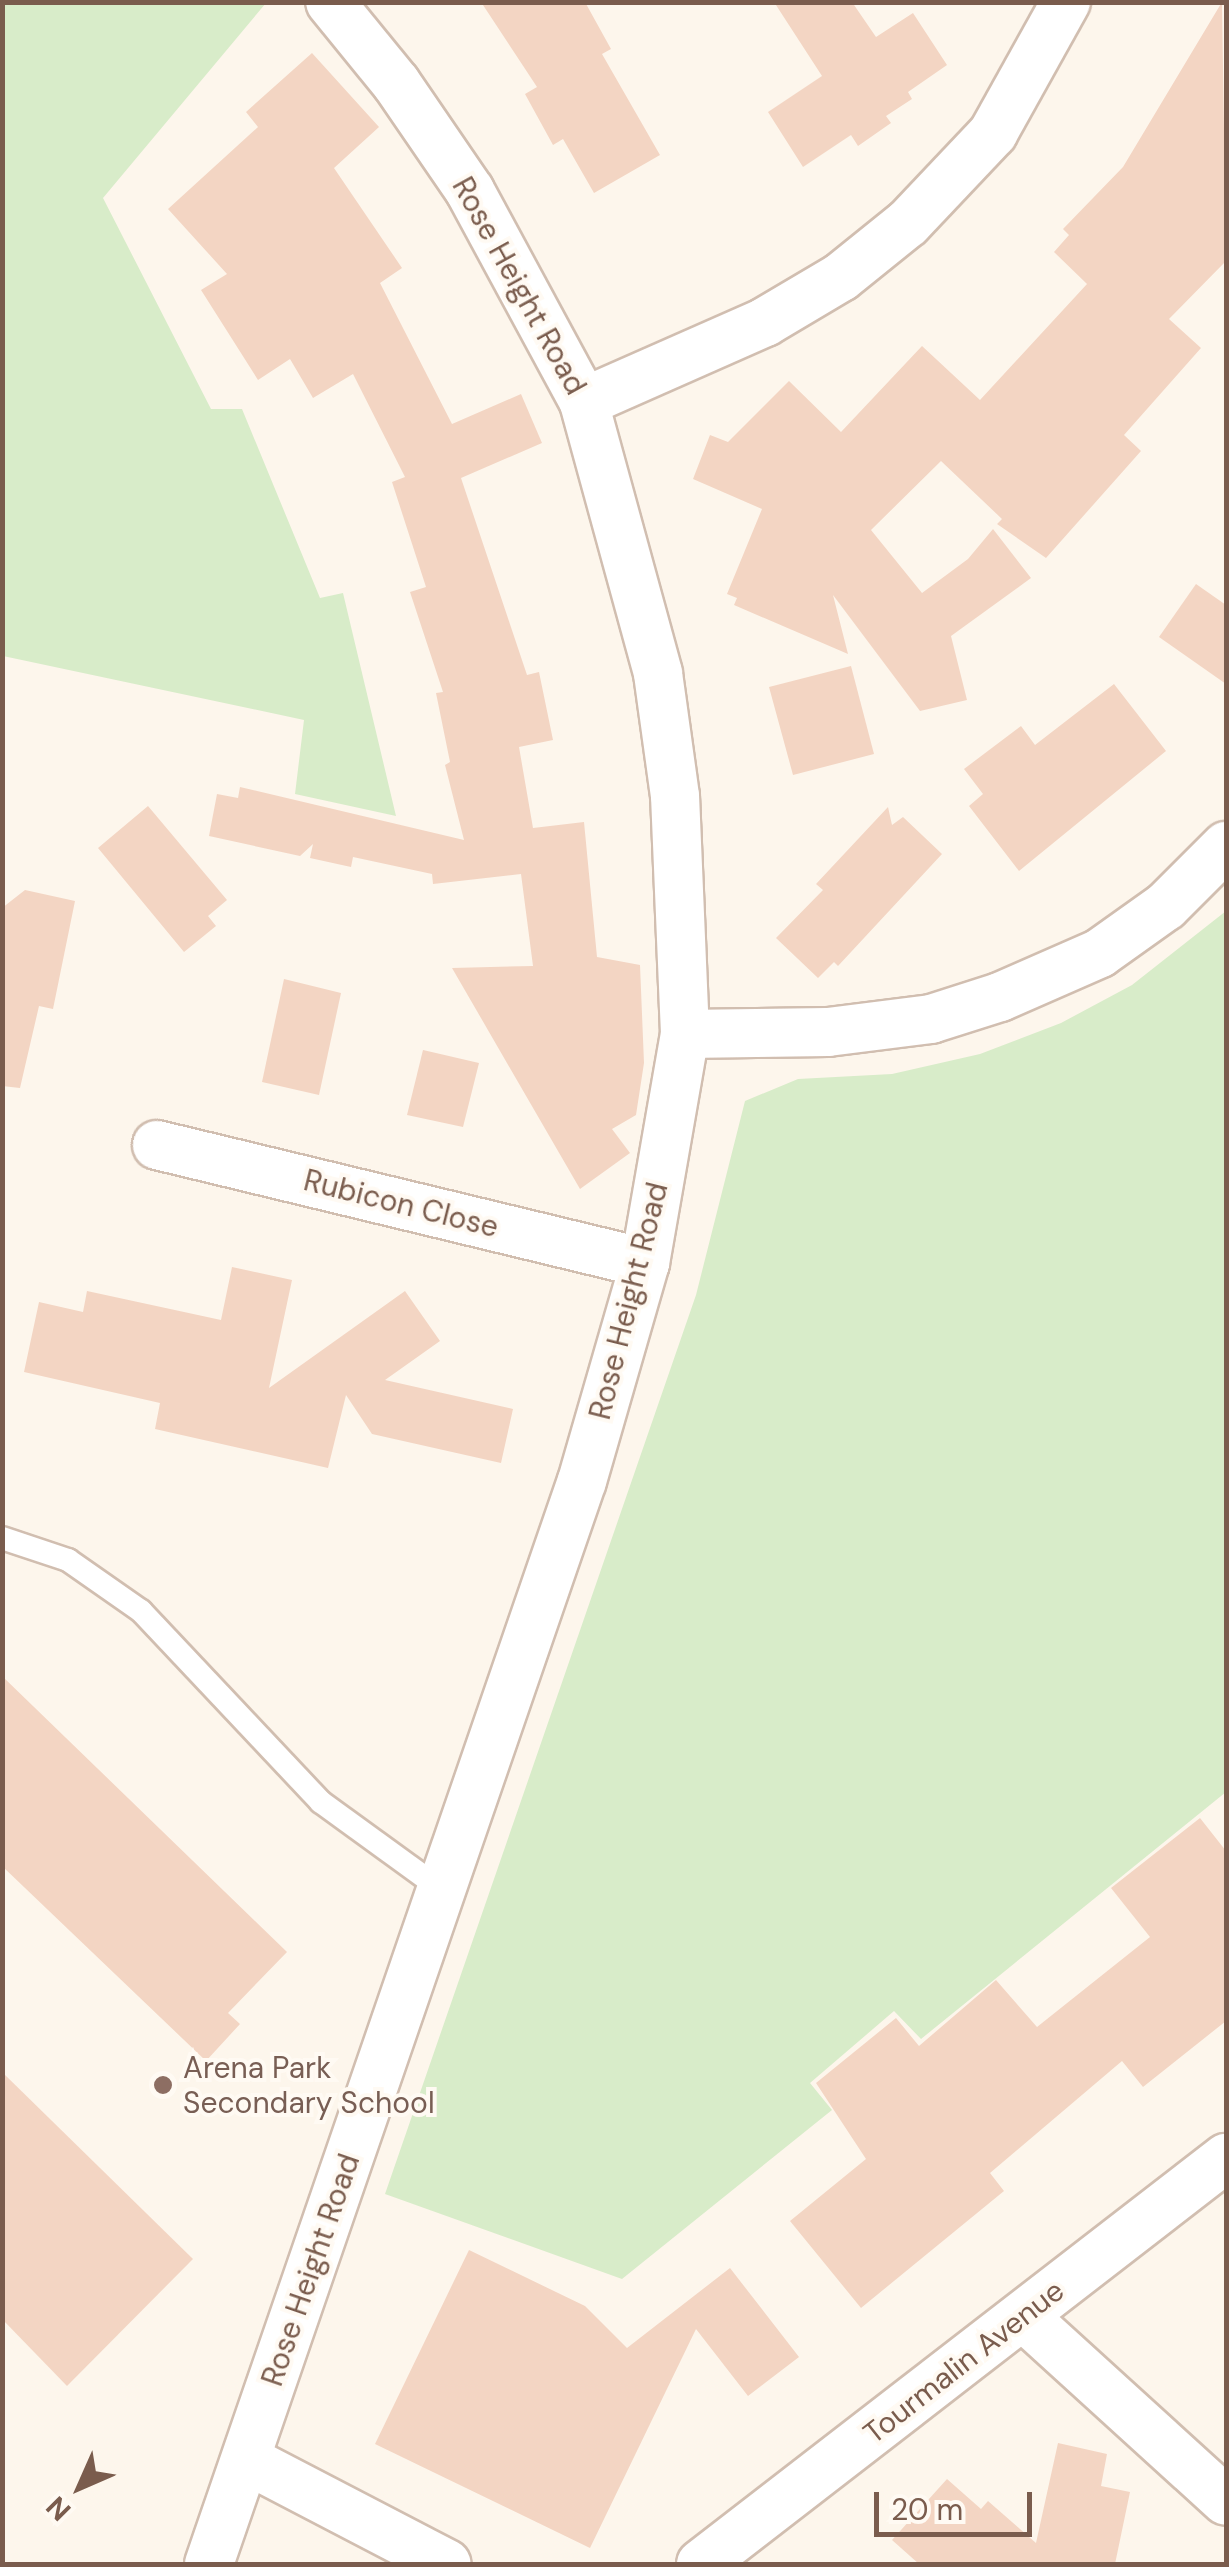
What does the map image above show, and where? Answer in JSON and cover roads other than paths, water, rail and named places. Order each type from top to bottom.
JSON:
[{"type":"street","name":"Rose Height Road","points":[[209,2564],[576,1500],[644,1263],[684,1034],[674,796],[658,673],[584,402],[470,191],[396,82],[330,2]]},
{"type":"street","points":[[584,402],[765,322],[841,277],[908,223],[993,133],[1066,2]]},
{"type":"street","points":[[684,1034],[828,1032],[931,1019],[1000,998],[1100,953],[1166,906],[1226,846]]},
{"type":"street","name":"Rubicon Close","points":[[157,1145],[644,1263]]},
{"type":"street","name":"Tourmalin Avenue","points":[[701,2564],[1226,2158]]},
{"type":"street","points":[[1024,2316],[1226,2501]]},
{"type":"street","points":[[247,2460],[448,2564]]},
{"type":"lane","points":[[2,1538],[68,1560],[141,1610],[321,1802],[442,1890]]},
{"type":"place","name":"Arena Park Secondary School","points":[[163,2085]]}]
